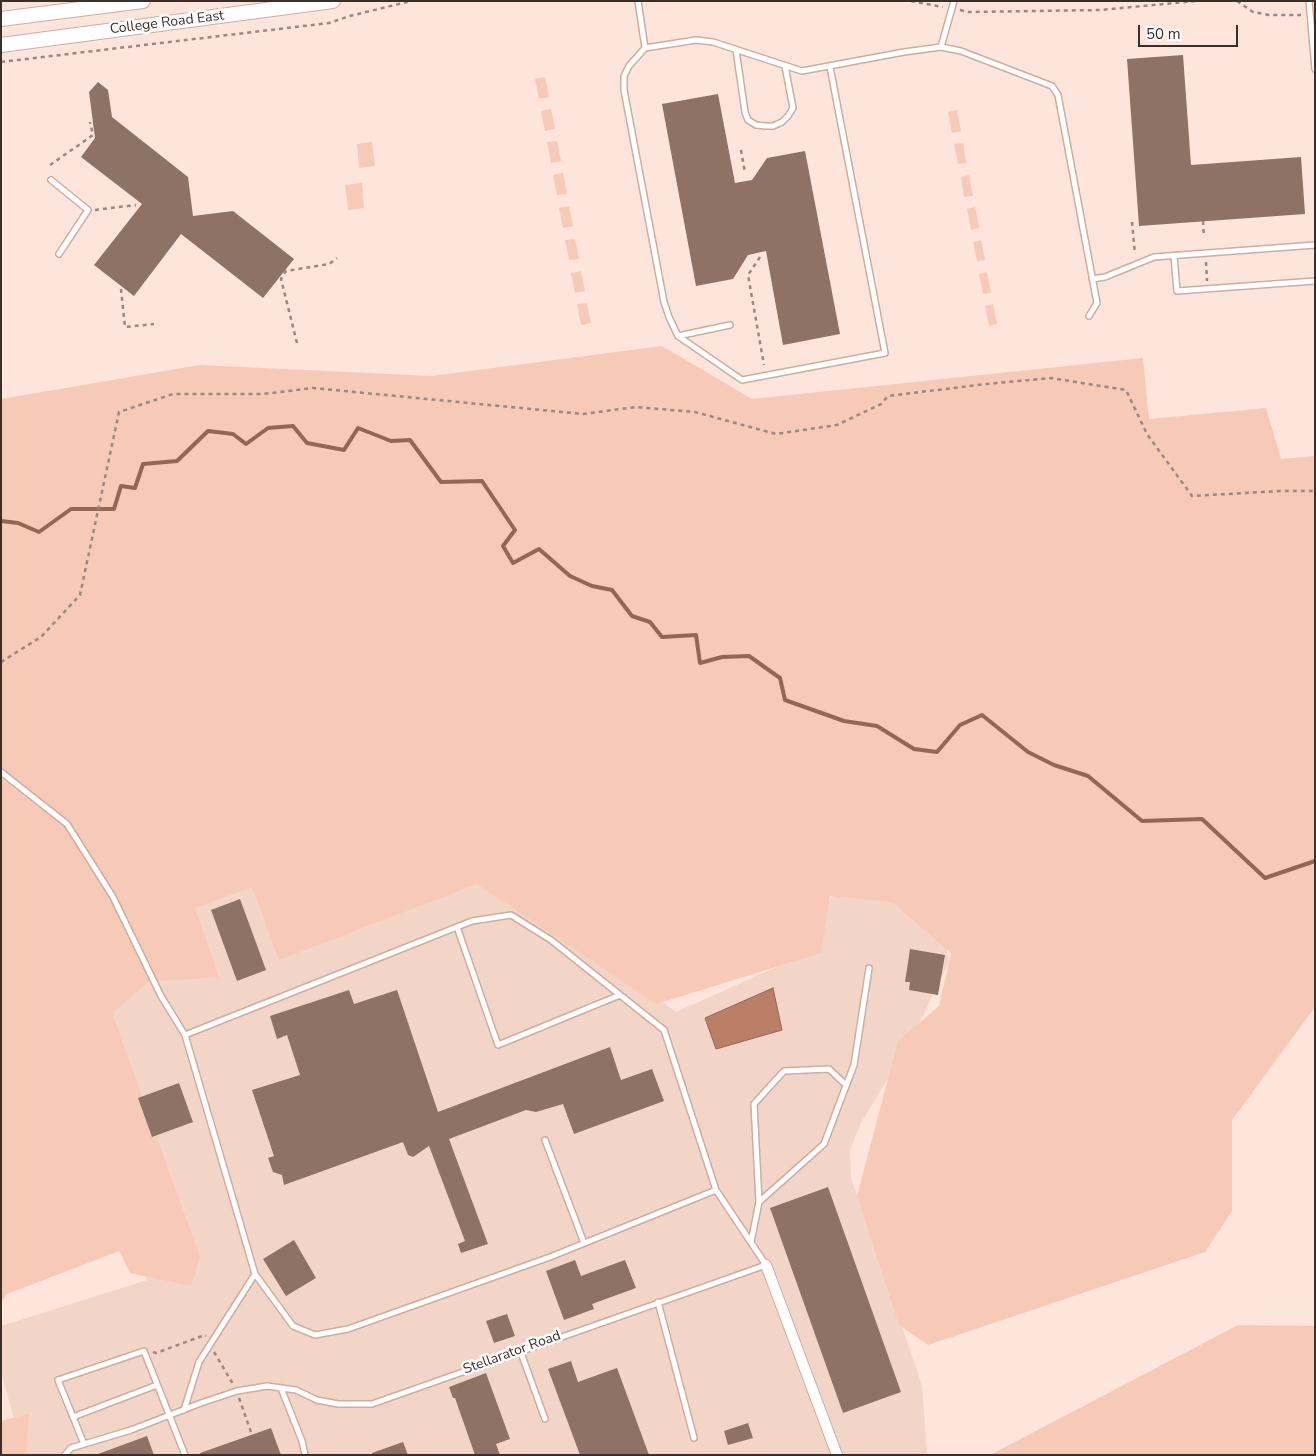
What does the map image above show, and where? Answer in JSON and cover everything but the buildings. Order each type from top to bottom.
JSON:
[{"type":"street","name":"College Road East","points":[[1,19],[143,1]]},
{"type":"street","name":"College Road East","points":[[1,45],[333,1]]},
{"type":"street","points":[[766,1265],[837,1455]]},
{"type":"lane","points":[[638,1],[646,48]]},
{"type":"lane","points":[[941,47],[954,1]]},
{"type":"lane","points":[[1309,1],[1315,69]]},
{"type":"lane","points":[[830,67],[885,353],[742,380],[678,336],[664,302],[624,90],[624,76],[629,66],[646,48],[696,40],[714,42],[802,72],[904,52],[941,47],[961,51],[1052,86],[1058,95],[1097,303],[1089,316]]},
{"type":"lane","points":[[736,50],[745,112],[748,120],[756,125],[774,126],[782,122],[793,108],[786,66]]},
{"type":"lane","points":[[51,180],[88,210],[60,254]]},
{"type":"lane","points":[[1092,279],[1105,277],[1154,257],[1315,245]]},
{"type":"lane","points":[[1174,256],[1177,291],[1315,281]]},
{"type":"lane","points":[[678,336],[730,325]]},
{"type":"lane","points":[[1,772],[67,824],[113,897],[160,996],[185,1035],[255,1274],[293,1326],[315,1335],[348,1329],[550,1257],[716,1190]]},
{"type":"lane","points":[[185,1035],[472,921],[511,915],[550,940],[664,1030],[716,1190],[766,1265]]},
{"type":"lane","points":[[456,928],[498,1045],[620,994]]},
{"type":"lane","points":[[759,1202],[824,1144],[854,1064],[869,968]]},
{"type":"lane","points":[[751,1242],[759,1202],[754,1104],[784,1071],[829,1070],[846,1085]]},
{"type":"lane","points":[[545,1140],[584,1243]]},
{"type":"lane","name":"Stellarator Road","points":[[65,1455],[71,1448],[131,1430],[237,1392],[267,1386],[296,1390],[317,1400],[338,1404],[372,1404],[520,1350],[766,1265]]},
{"type":"lane","points":[[184,1410],[199,1362],[255,1274]]},
{"type":"lane","points":[[658,1302],[694,1438]]},
{"type":"lane","points":[[520,1350],[545,1419]]},
{"type":"lane","points":[[84,1444],[58,1380],[144,1351],[185,1455]]},
{"type":"lane","points":[[73,1417],[157,1385]]},
{"type":"lane","points":[[281,1388],[302,1441],[305,1455]]},
{"type":"path","points":[[1,62],[329,23],[412,1]]},
{"type":"path","points":[[912,1],[968,12],[1100,10],[1196,1]]},
{"type":"path","points":[[1237,1],[1253,12],[1310,15]]},
{"type":"path","points":[[50,165],[93,135],[90,122]]},
{"type":"path","points":[[741,150],[745,173]]},
{"type":"path","points":[[88,210],[136,205]]},
{"type":"path","points":[[1203,221],[1204,237]]},
{"type":"path","points":[[1132,222],[1135,254]]},
{"type":"path","points":[[760,256],[748,275],[764,365]]},
{"type":"path","points":[[297,343],[281,279],[286,270],[329,264],[337,258]]},
{"type":"path","points":[[1206,262],[1207,289]]},
{"type":"path","points":[[121,289],[125,327],[154,324]]},
{"type":"path","points":[[1,662],[41,637],[80,595],[118,412],[173,394],[263,394],[313,388],[584,414],[636,407],[694,412],[776,434],[837,425],[881,404],[888,396],[1051,378],[1126,390],[1147,434],[1192,496],[1315,491]]},
{"type":"path","points":[[144,1351],[156,1353],[205,1335],[237,1392],[252,1435]]},
{"type":"shaded area","points":[[545,77],[549,97],[539,99],[535,79]]},
{"type":"shaded area","points":[[551,109],[555,129],[545,131],[541,111]]},
{"type":"shaded area","points":[[957,110],[961,131],[952,133],[948,112]]},
{"type":"shaded area","points":[[557,141],[561,161],[551,163],[547,142]]},
{"type":"shaded area","points":[[372,142],[375,166],[359,168],[357,144]]},
{"type":"shaded area","points":[[963,143],[966,163],[958,164],[954,144]]},
{"type":"shaded area","points":[[563,173],[567,194],[557,195],[553,175]]},
{"type":"shaded area","points":[[969,175],[973,196],[964,197],[961,177]]},
{"type":"shaded area","points":[[362,183],[364,208],[348,210],[345,185]]},
{"type":"shaded area","points":[[569,206],[573,226],[563,228],[559,208]]},
{"type":"shaded area","points":[[975,207],[979,228],[971,230],[967,209]]},
{"type":"shaded area","points":[[575,239],[579,259],[569,260],[565,240]]},
{"type":"shaded area","points":[[981,240],[985,260],[977,261],[973,242]]},
{"type":"shaded area","points":[[581,271],[585,291],[575,293],[571,273]]},
{"type":"shaded area","points":[[987,272],[991,293],[983,294],[979,274]]},
{"type":"shaded area","points":[[587,303],[591,323],[581,325],[577,304]]},
{"type":"shaded area","points":[[993,304],[997,324],[989,326],[985,306]]},
{"type":"shaded area","points":[[662,346],[752,399],[1143,358],[1149,419],[1266,408],[1281,459],[1315,456],[1315,1007],[1232,1120],[1232,1211],[1205,1252],[928,1345],[899,1325],[857,1196],[898,1041],[939,1006],[951,953],[892,902],[830,896],[821,953],[656,1004],[477,884],[279,960],[252,887],[195,908],[219,977],[149,982],[112,1013],[200,1257],[191,1286],[130,1273],[119,1251],[7,1294],[1,1302],[1,399],[200,365],[431,376]]},
{"type":"shaded area","points":[[890,877],[945,939],[949,962],[911,1040],[861,1123],[850,1149],[851,1178],[922,1385],[927,1455],[24,1455],[1,1372],[1,1326],[147,1280],[135,1259],[97,1033],[188,904],[223,886],[508,883],[676,1012],[799,957],[812,925],[832,897],[856,883]]},
{"type":"shaded area","points":[[773,988],[782,1030],[716,1049],[705,1018]]},
{"type":"shaded area","points":[[1238,1325],[1315,1326],[1315,1455],[990,1455]]},
{"type":"shaded area","points":[[29,1414],[26,1455],[1,1455],[1,1421]]},
{"type":"waterway","points":[[1,521],[18,523],[39,532],[71,509],[114,509],[121,486],[135,488],[143,464],[177,461],[208,431],[233,434],[246,444],[268,428],[293,426],[307,443],[344,450],[358,428],[391,441],[410,440],[441,482],[482,481],[515,530],[503,546],[513,563],[539,549],[570,576],[592,586],[612,590],[632,616],[650,622],[662,637],[696,635],[700,663],[722,657],[749,656],[780,678],[785,700],[844,721],[877,726],[914,749],[937,752],[960,725],[982,715],[1028,752],[1054,765],[1088,776],[1142,821],[1202,819],[1265,878],[1315,861]]}]
